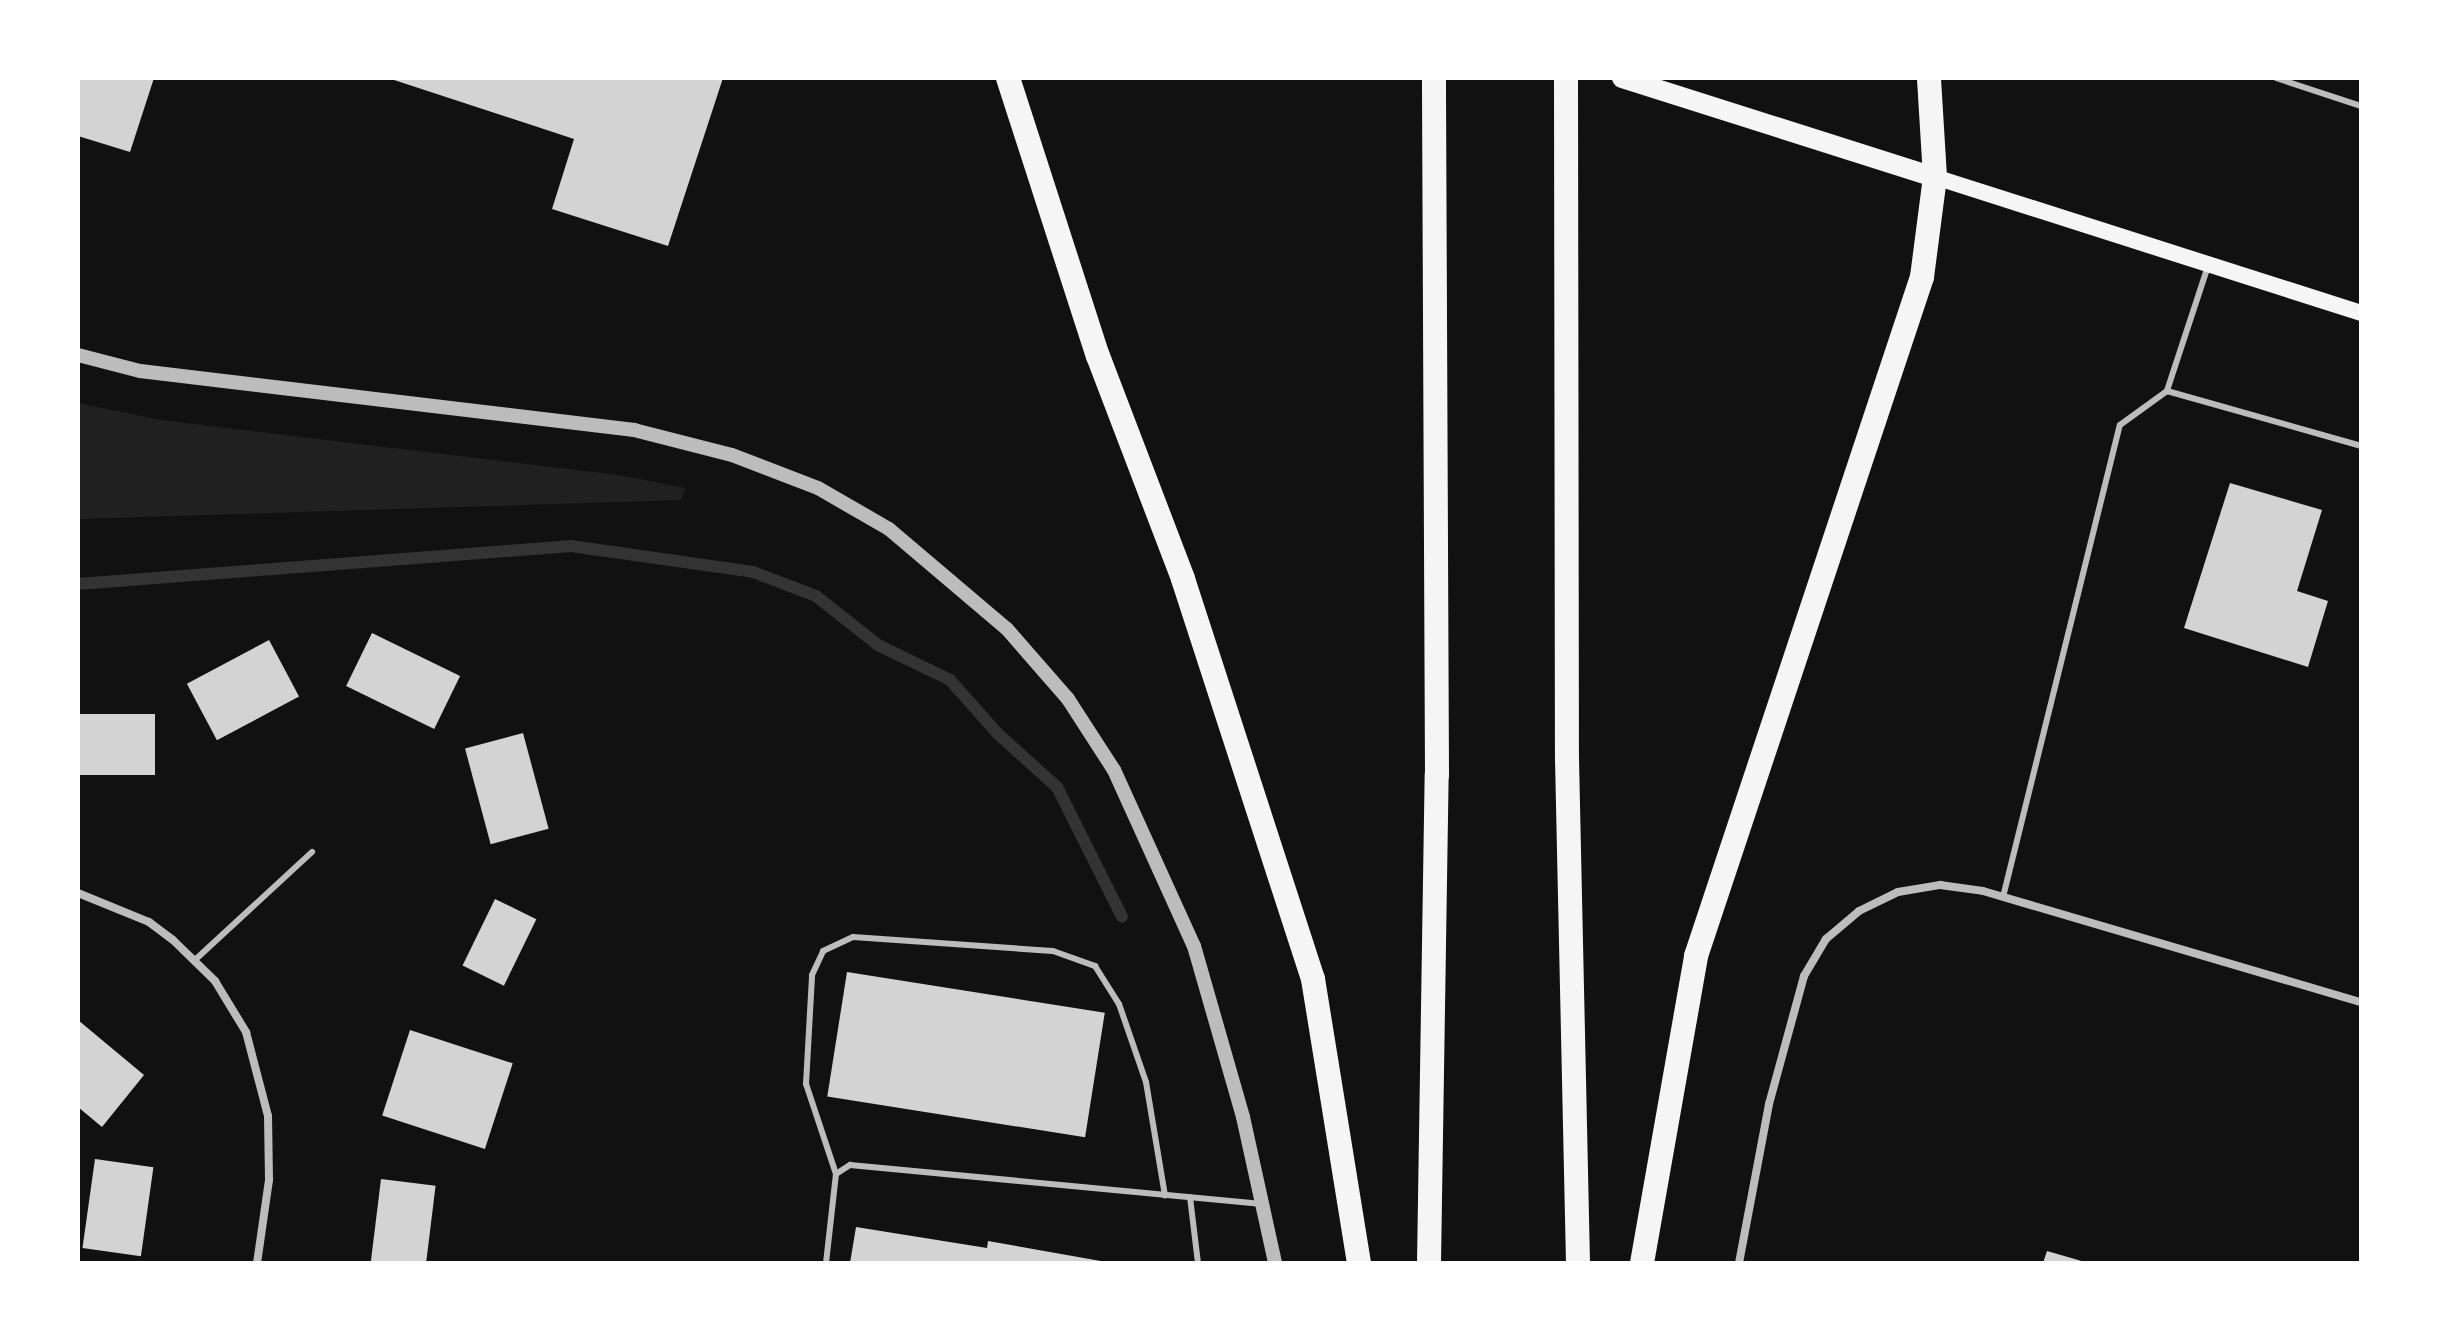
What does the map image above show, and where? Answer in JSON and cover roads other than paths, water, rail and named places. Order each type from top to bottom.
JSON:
[{"type":"highway","points":[[1008,78],[1098,356],[1183,579],[1313,979],[1359,1263]]},
{"type":"highway","points":[[1429,1263],[1437,775],[1434,78]]},
{"type":"highway","points":[[1566,78],[1567,759],[1578,1263]]},
{"type":"highway","points":[[1642,1263],[1696,956],[1922,277],[1935,177],[1929,78]]},
{"type":"main road","points":[[1622,78],[1767,127],[1935,177],[2361,313]]},
{"type":"street","points":[[78,355],[140,371],[634,430],[732,455],[803,483],[889,529],[1007,629],[1068,699],[1114,770],[1194,946],[1265,1204],[1275,1263]]},
{"type":"street","points":[[1739,1263],[1771,1094],[1804,976],[1826,939],[1859,911],[1898,892],[1940,885],[2003,897],[2361,1002]]},
{"type":"street","points":[[78,893],[149,922],[196,959],[232,1006],[263,1085],[269,1180],[257,1263]]},
{"type":"lane","points":[[2276,78],[2361,106]]},
{"type":"lane","points":[[2003,897],[2120,425],[2167,391],[2209,264]]},
{"type":"lane","points":[[2167,391],[2361,446]]},
{"type":"lane","points":[[196,959],[312,852]]},
{"type":"lane","points":[[826,1263],[836,1174],[806,1084],[812,975],[823,951],[853,937],[1053,951],[1095,966],[1119,1004],[1146,1082],[1165,1195]]},
{"type":"lane","points":[[836,1174],[850,1165],[1265,1204]]},
{"type":"lane","points":[[1190,1197],[1198,1263]]},
{"type":"waterway","points":[[78,584],[571,546],[753,572],[816,596],[878,645],[950,680],[997,733],[1057,787],[1122,917]]}]
